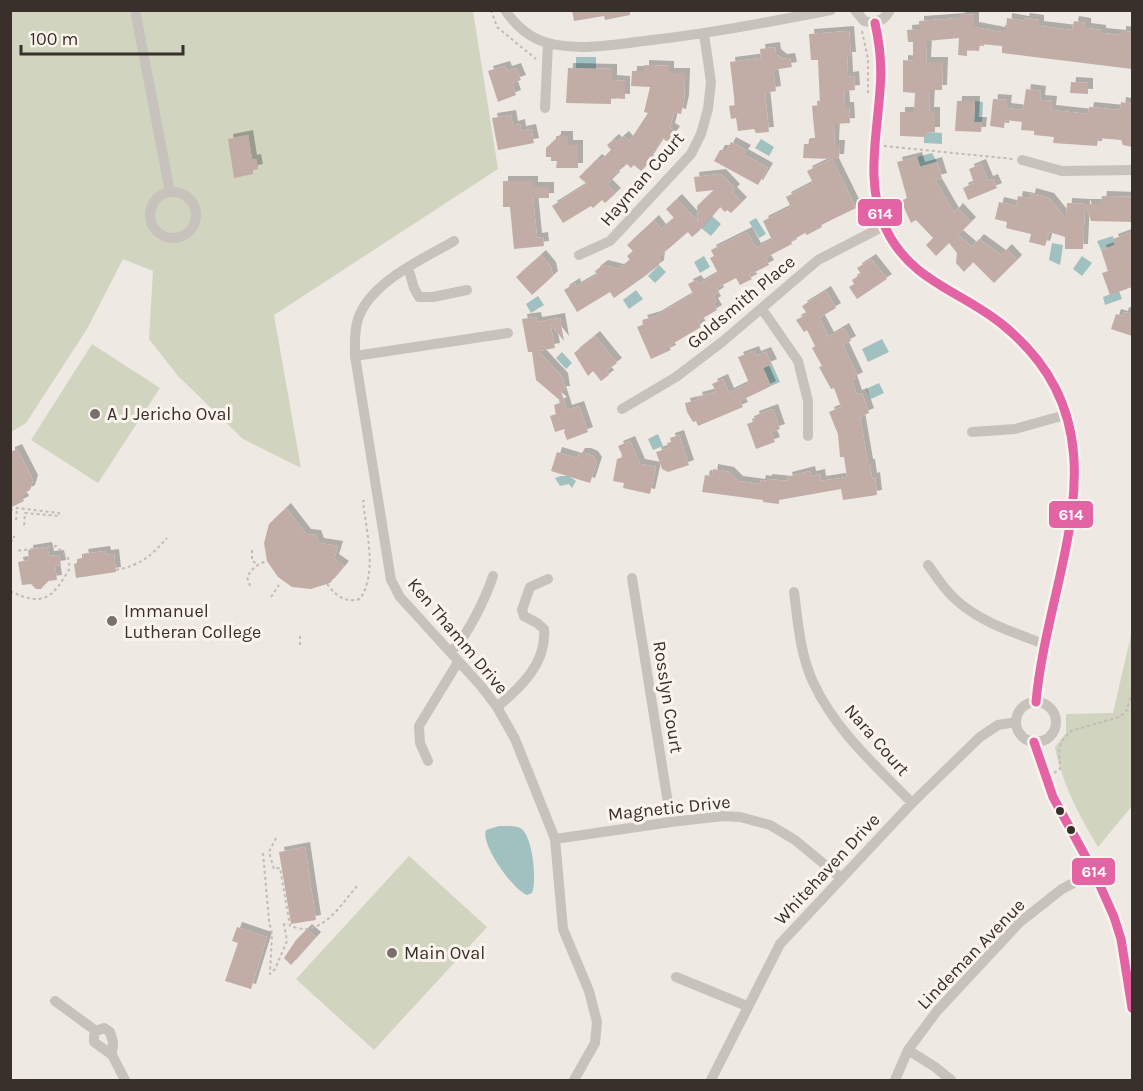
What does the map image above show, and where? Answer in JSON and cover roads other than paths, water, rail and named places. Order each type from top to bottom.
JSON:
[{"type":"street","points":[[135,10],[170,192]]},
{"type":"street","points":[[505,10],[516,26],[548,43],[584,47],[704,34],[831,10]]},
{"type":"street","points":[[855,10],[864,21],[876,22],[886,17],[890,10]]},
{"type":"street","points":[[876,22],[881,73],[875,184],[878,209],[884,226],[910,266],[933,284],[1002,322],[1024,342],[1054,387],[1065,415],[1073,446],[1076,478],[1072,519],[1037,674],[1036,702]]},
{"type":"street","name":"Hayman Court","points":[[579,255],[610,241],[691,154],[701,134],[708,109],[711,82],[704,34]]},
{"type":"street","points":[[544,108],[548,43]]},
{"type":"street","points":[[1022,160],[1062,171],[1132,170]]},
{"type":"street","points":[[170,192],[186,195],[195,208],[195,224],[191,231],[179,238],[158,234],[150,221],[150,213],[156,199],[170,192]]},
{"type":"street","name":"Goldsmith Place","points":[[622,409],[676,377],[762,309],[818,260],[884,226]]},
{"type":"street","name":"Ken Thamm Drive","points":[[454,241],[408,267],[381,286],[366,302],[354,333],[355,356],[391,580],[400,597],[497,706],[515,739],[555,839],[563,929],[589,991],[597,1022],[595,1043],[574,1080]]},
{"type":"street","points":[[408,267],[419,297],[432,297],[466,290]]},
{"type":"street","points":[[762,309],[798,361],[808,401],[808,436]]},
{"type":"street","points":[[355,356],[508,333]]},
{"type":"street","points":[[972,432],[1015,429],[1065,415]]},
{"type":"street","points":[[928,565],[952,597],[970,612],[1044,644]]},
{"type":"street","points":[[450,652],[460,642],[493,576]]},
{"type":"street","name":"Rosslyn Court","points":[[632,578],[670,822]]},
{"type":"street","points":[[497,706],[523,684],[543,650],[544,629],[524,616],[522,610],[530,587],[548,579]]},
{"type":"street","name":"Nara Court","points":[[794,592],[801,641],[817,689],[845,733],[912,803]]},
{"type":"street","points":[[428,760],[420,743],[419,726],[458,662]]},
{"type":"street","points":[[1036,702],[1048,706],[1053,711],[1056,723],[1055,729],[1047,739],[1034,742],[1023,738],[1016,722],[1024,706],[1036,702]]},
{"type":"street","name":"Whitehaven Drive","points":[[711,1080],[780,944],[912,803],[980,737],[998,725],[1016,722]]},
{"type":"street","points":[[1034,742],[1053,797],[1106,897],[1121,939],[1132,1008]]},
{"type":"street","name":"Magnetic Drive","points":[[555,839],[670,822],[740,817],[770,825],[795,840],[841,878]]},
{"type":"street","name":"Lindeman Avenue","points":[[895,1080],[908,1050],[937,1011],[1020,922],[1062,889],[1094,872]]},
{"type":"street","points":[[676,977],[747,1006]]},
{"type":"street","points":[[55,1001],[96,1031]]},
{"type":"street","points":[[112,1055],[113,1042],[110,1032],[104,1028],[96,1031],[93,1036],[94,1042],[112,1055],[125,1080]]},
{"type":"street","points":[[908,1050],[951,1080]]},
{"type":"water","points":[[576,57],[596,57],[596,70],[576,68]]},
{"type":"water","points":[[975,101],[983,102],[982,122],[974,122]]},
{"type":"water","points":[[929,132],[942,133],[942,144],[924,143],[924,137]]},
{"type":"water","points":[[761,139],[774,147],[769,156],[755,148]]},
{"type":"water","points":[[932,153],[937,162],[920,167],[917,157]]},
{"type":"water","points":[[712,216],[721,224],[711,236],[701,228]]},
{"type":"water","points":[[756,218],[766,234],[759,238],[749,222]]},
{"type":"water","points":[[1113,236],[1115,245],[1101,250],[1097,241]]},
{"type":"water","points":[[1052,243],[1063,245],[1060,265],[1049,260]]},
{"type":"water","points":[[704,256],[710,267],[700,273],[694,262]]},
{"type":"water","points":[[1082,256],[1092,263],[1082,276],[1073,269]]},
{"type":"water","points":[[659,265],[666,272],[655,283],[648,276]]},
{"type":"water","points":[[636,290],[643,299],[629,309],[623,300]]},
{"type":"water","points":[[1119,291],[1122,299],[1105,305],[1103,297]]},
{"type":"water","points":[[538,296],[544,305],[531,313],[526,304]]},
{"type":"water","points":[[882,339],[889,352],[868,362],[862,349]]},
{"type":"water","points":[[562,352],[572,363],[566,369],[556,358]]},
{"type":"water","points":[[772,364],[780,382],[771,386],[763,368]]},
{"type":"water","points":[[879,383],[884,393],[871,399],[866,389]]},
{"type":"water","points":[[658,434],[663,446],[653,450],[648,439]]},
{"type":"water","points":[[569,476],[576,481],[572,488],[569,484],[560,486],[555,478]]},
{"type":"water","points":[[499,826],[517,827],[526,834],[533,860],[532,893],[527,895],[514,885],[499,866],[488,845],[485,837],[486,830]]},
{"type":"place","name":"A J Jericho Oval","points":[[95,414]]},
{"type":"place","name":"Immanuel Lutheran College","points":[[112,621]]},
{"type":"place","name":"Main Oval","points":[[392,953]]}]
